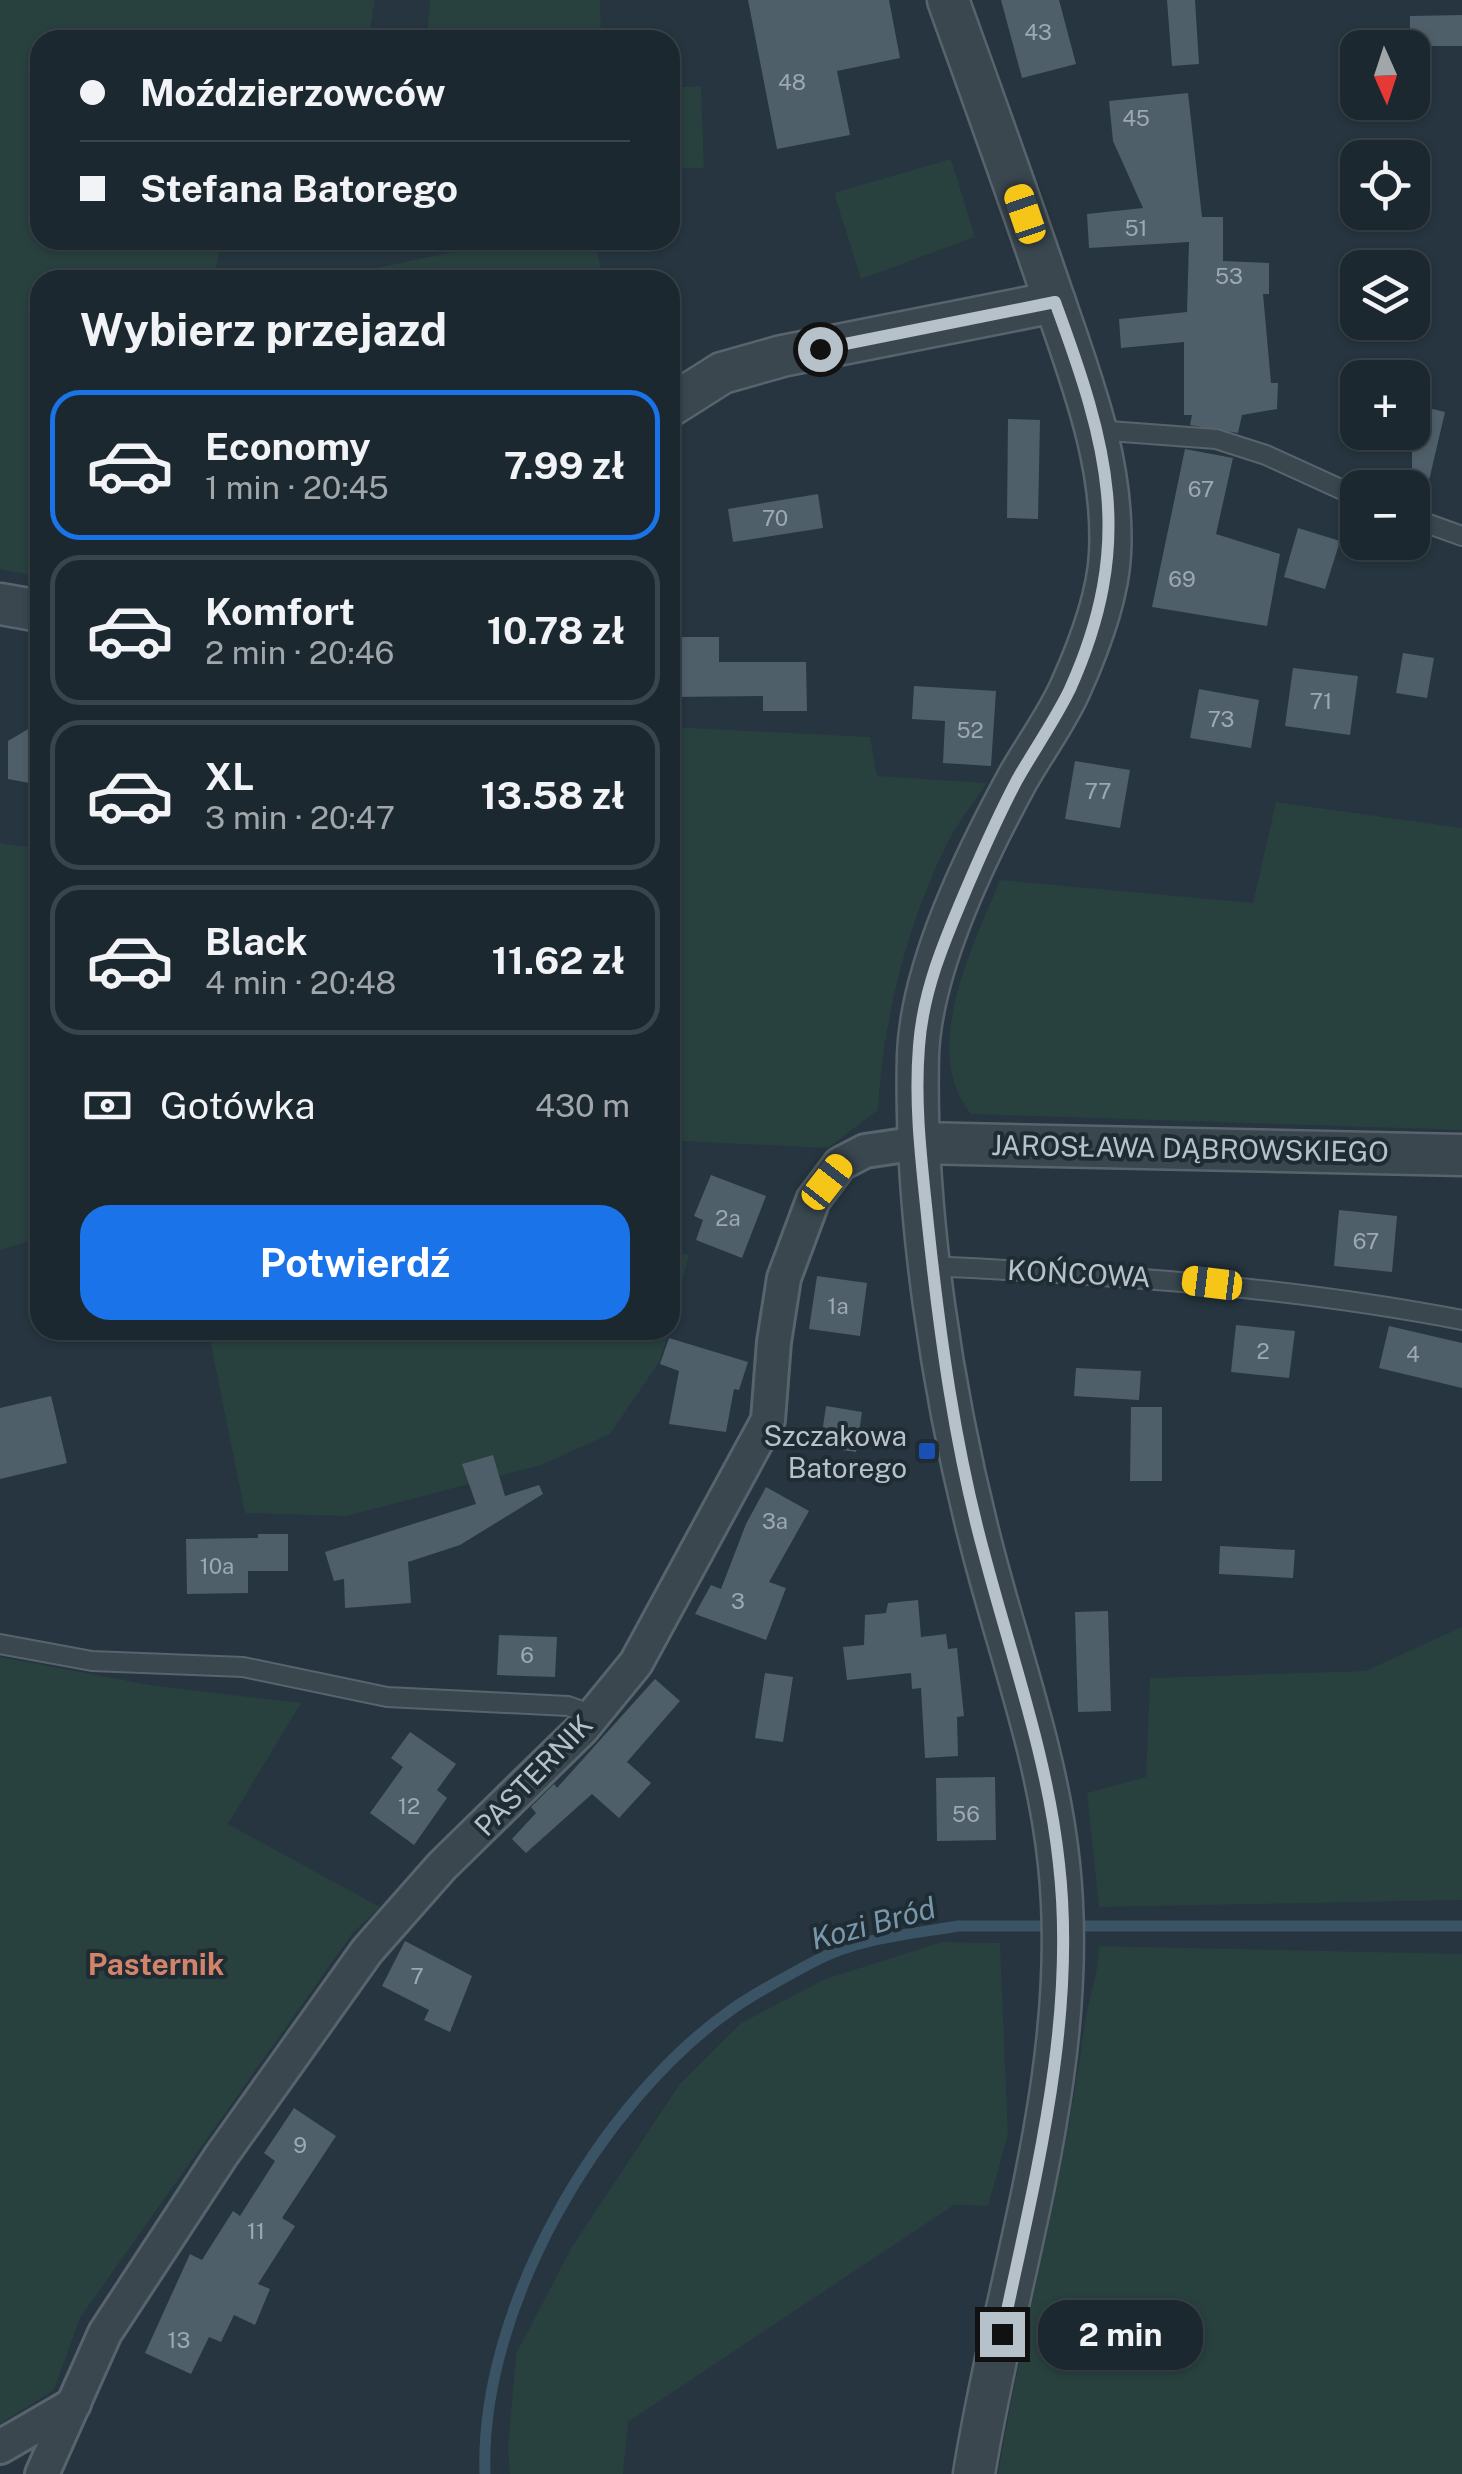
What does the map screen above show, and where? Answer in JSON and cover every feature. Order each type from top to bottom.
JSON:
[{"type":"street","points":[[948,0],[1096,430],[1108,512],[1108,577],[1069,691],[1014,786],[938,960],[924,1005],[918,1048],[919,1143],[932,1266],[964,1472],[1046,1777],[1060,1869],[1062,1971],[1045,2126],[974,2474]]},
{"type":"street","points":[[680,400],[722,374],[782,356],[1055,302]]},
{"type":"street","points":[[0,604],[30,609]]},
{"type":"street","name":"JAROSŁAWA DĄBROWSKIEGO","points":[[919,1143],[1462,1155]]},
{"type":"street","name":"PASTERNIK","points":[[42,2474],[105,2334],[221,2156],[367,1950],[442,1866],[593,1715],[636,1663],[768,1420],[784,1278],[813,1200],[840,1164],[865,1151],[919,1143]]},
{"type":"street","points":[[0,2446],[74,2404]]},
{"type":"lane","points":[[1096,430],[1216,439],[1266,455],[1340,489]]},
{"type":"lane","points":[[1430,524],[1462,536]]},
{"type":"lane","name":"KOŃCOWA","points":[[932,1266],[1176,1278],[1357,1300],[1462,1320]]},
{"type":"lane","points":[[0,1644],[92,1662],[243,1667],[387,1697],[568,1706],[593,1715]]},
{"type":"green space","points":[[0,0],[375,0],[370,30],[30,30],[30,250],[219,250],[216,270],[30,270],[30,575],[0,569]]},
{"type":"green space","points":[[430,0],[600,0],[601,30],[428,30]]},
{"type":"green space","points":[[701,86],[704,168],[680,169],[680,87]]},
{"type":"green space","points":[[951,159],[975,237],[861,279],[834,193]]},
{"type":"green space","points":[[462,250],[597,250],[601,270],[372,270]]},
{"type":"green space","points":[[680,728],[870,737],[877,776],[987,783],[949,839],[908,943],[891,1009],[878,1110],[828,1148],[682,1141],[680,1153]]},
{"type":"green space","points":[[1276,802],[1462,828],[1462,1130],[971,1114],[956,1089],[950,1060],[950,1030],[965,966],[1000,880],[1253,903]]},
{"type":"green space","points":[[0,843],[30,848],[30,1241],[0,1250]]},
{"type":"green space","points":[[680,1253],[689,1255],[680,1289]]},
{"type":"green space","points":[[210,1340],[666,1340],[660,1361],[610,1434],[541,1465],[347,1516],[245,1513]]},
{"type":"green space","points":[[1462,1627],[1462,1900],[1099,1907],[1087,1793],[1146,1777],[1150,1678],[1365,1671]]},
{"type":"green space","points":[[0,1657],[150,1685],[301,1703],[228,1824],[380,1907],[352,1934],[80,2318],[54,2390],[0,2424]]},
{"type":"green space","points":[[942,1942],[1000,1943],[1008,2134],[988,2206],[954,2205],[628,2422],[623,2474],[510,2474],[508,2448],[516,2354],[572,2247],[679,2085],[741,2023],[825,1979]]},
{"type":"green space","points":[[1099,1946],[1462,1954],[1462,2474],[998,2474],[1066,2141]]},
{"type":"building","points":[[748,0],[889,0],[900,58],[837,71],[850,135],[777,149]]},
{"type":"building","points":[[1001,0],[1059,0],[1076,64],[1022,78]]},
{"type":"building","points":[[1167,0],[1195,0],[1199,64],[1172,66]]},
{"type":"building","points":[[1462,15],[1462,46],[1430,46],[1430,30],[1410,30],[1410,16]]},
{"type":"building","points":[[1188,93],[1202,217],[1223,217],[1223,261],[1269,263],[1269,294],[1263,294],[1271,383],[1278,383],[1277,409],[1242,415],[1238,433],[1190,425],[1192,415],[1184,415],[1184,342],[1121,348],[1119,319],[1187,312],[1189,242],[1089,248],[1087,214],[1143,208],[1113,141],[1109,101]]},
{"type":"building","points":[[1430,408],[1445,412],[1430,476],[1430,470],[1412,470],[1412,450],[1430,450]]},
{"type":"building","points":[[1008,419],[1040,420],[1038,519],[1007,518]]},
{"type":"building","points":[[1185,449],[1233,458],[1216,534],[1280,554],[1267,626],[1152,607]]},
{"type":"building","points":[[818,494],[823,528],[733,542],[728,509]]},
{"type":"building","points":[[1298,528],[1340,541],[1325,589],[1284,577]]},
{"type":"building","points":[[680,637],[719,637],[719,662],[806,662],[807,711],[763,711],[763,696],[680,697]]},
{"type":"building","points":[[1403,653],[1434,658],[1427,698],[1396,693]]},
{"type":"building","points":[[1293,668],[1358,676],[1350,735],[1285,726]]},
{"type":"building","points":[[914,686],[996,691],[991,766],[943,763],[945,721],[912,719]]},
{"type":"building","points":[[1199,689],[1259,700],[1251,748],[1190,738]]},
{"type":"building","points":[[30,728],[30,783],[8,779],[8,741]]},
{"type":"building","points":[[1075,761],[1130,770],[1120,828],[1065,819]]},
{"type":"building","points":[[711,1175],[766,1196],[742,1258],[696,1240],[703,1220],[694,1216]]},
{"type":"building","points":[[1339,1210],[1397,1216],[1392,1272],[1334,1266]]},
{"type":"building","points":[[817,1276],[867,1283],[860,1336],[809,1329]]},
{"type":"building","points":[[1236,1325],[1295,1331],[1289,1378],[1231,1372]]},
{"type":"building","points":[[1389,1326],[1462,1343],[1462,1388],[1379,1368]]},
{"type":"building","points":[[668,1340],[748,1362],[739,1390],[734,1389],[726,1432],[669,1424],[679,1371],[660,1364]]},
{"type":"building","points":[[1076,1368],[1141,1371],[1139,1400],[1074,1396]]},
{"type":"building","points":[[51,1396],[67,1463],[0,1479],[0,1408]]},
{"type":"building","points":[[826,1406],[862,1412],[856,1452],[820,1447]]},
{"type":"building","points":[[1131,1407],[1162,1407],[1162,1481],[1130,1481]]},
{"type":"building","points":[[493,1455],[505,1496],[539,1485],[543,1494],[460,1545],[408,1562],[411,1603],[345,1608],[344,1579],[334,1581],[325,1552],[476,1504],[462,1464]]},
{"type":"building","points":[[766,1487],[809,1511],[769,1582],[786,1588],[766,1640],[695,1614],[711,1585],[721,1589],[746,1524]]},
{"type":"building","points":[[258,1534],[288,1534],[288,1571],[248,1571],[248,1593],[187,1594],[186,1539],[258,1538]]},
{"type":"building","points":[[1220,1546],[1295,1550],[1293,1578],[1219,1574]]},
{"type":"building","points":[[918,1600],[921,1637],[946,1634],[948,1649],[957,1648],[964,1716],[957,1717],[958,1756],[925,1758],[921,1688],[912,1689],[911,1673],[847,1680],[843,1647],[864,1645],[865,1615],[886,1613],[888,1603]]},
{"type":"building","points":[[1108,1611],[1111,1711],[1078,1712],[1075,1612]]},
{"type":"building","points":[[499,1635],[557,1637],[555,1677],[497,1675]]},
{"type":"building","points":[[765,1673],[793,1677],[783,1742],[755,1738]]},
{"type":"building","points":[[655,1679],[680,1701],[627,1762],[651,1783],[619,1818],[592,1794],[526,1853],[512,1839],[536,1813],[531,1807],[554,1784],[557,1788]]},
{"type":"building","points":[[410,1732],[456,1764],[437,1790],[447,1798],[414,1845],[370,1813],[403,1767],[391,1758]]},
{"type":"building","points":[[995,1777],[996,1840],[937,1841],[936,1778]]},
{"type":"building","points":[[405,1941],[472,1976],[450,2032],[424,2020],[429,2010],[382,1986]]},
{"type":"building","points":[[294,2108],[336,2136],[282,2218],[295,2226],[258,2284],[270,2289],[255,2325],[234,2315],[221,2342],[209,2337],[191,2374],[145,2353],[190,2254],[202,2260],[233,2211],[240,2216],[275,2161],[264,2153]]},
{"type":"waterway","name":"Kozi Bród","points":[[485,2474],[488,2411],[502,2345],[525,2280],[556,2215],[594,2154],[636,2099],[682,2050],[731,2010],[774,1984],[850,1947],[958,1926],[1462,1926]]},
{"type":"place","name":"Szczakowa Batorego","points":[[927,1451]]},
{"type":"district","name":"Pasternik","points":[[156,1964]]},
{"type":"route","points":[[820,349],[1055,302],[1096,430],[1108,512],[1108,577],[1089,637],[1069,691],[1014,786],[950,926],[924,1005],[918,1048],[919,1143],[946,1376],[984,1555],[1046,1777],[1060,1869],[1062,1971],[1055,2066],[1002,2334]]}]
